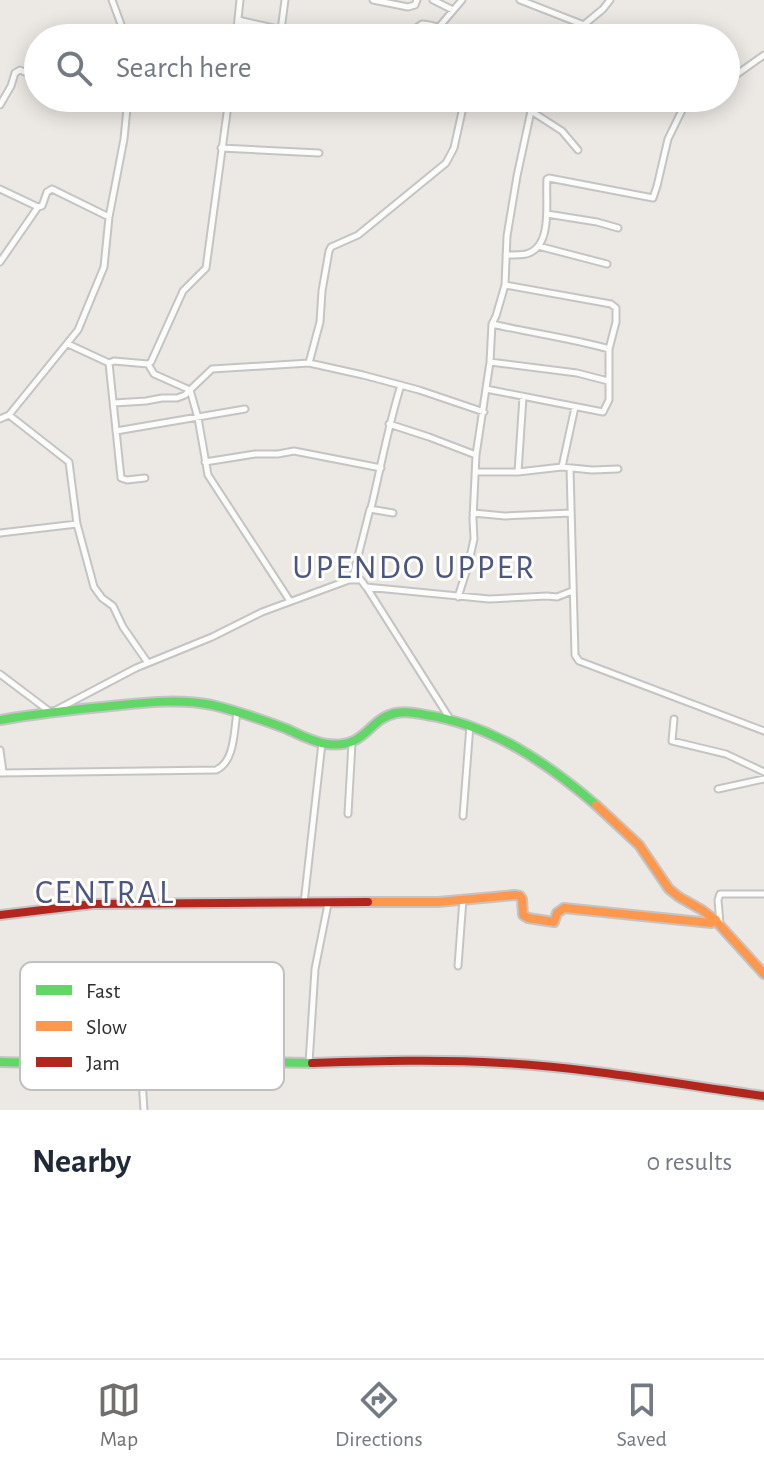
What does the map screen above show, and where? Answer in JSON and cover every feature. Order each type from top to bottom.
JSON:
[{"type":"street","points":[[112,0],[121,24]]},
{"type":"street","points":[[238,24],[240,0]]},
{"type":"street","points":[[282,24],[285,0]]},
{"type":"street","points":[[373,0],[408,7],[415,5],[417,0]]},
{"type":"street","points":[[433,0],[453,10]]},
{"type":"street","points":[[441,24],[462,0]]},
{"type":"street","points":[[520,0],[581,24]]},
{"type":"street","points":[[585,24],[610,0]]},
{"type":"street","points":[[238,20],[255,24]]},
{"type":"street","points":[[740,72],[764,55]]},
{"type":"street","points":[[0,105],[15,73],[24,73]]},
{"type":"street","points":[[0,419],[9,415],[68,344],[88,310],[104,267],[127,112]]},
{"type":"street","points":[[148,364],[155,356],[183,291],[206,268],[227,112]]},
{"type":"street","points":[[309,363],[320,322],[322,291],[331,247],[358,235],[446,163],[454,148],[462,112]]},
{"type":"street","points":[[458,597],[474,539],[476,455],[484,412],[492,324],[505,285],[507,236],[531,112]]},
{"type":"street","points":[[533,112],[562,131],[578,150]]},
{"type":"street","points":[[506,255],[523,255],[538,246],[546,231],[549,178],[653,198],[668,139],[681,112]]},
{"type":"street","points":[[221,148],[319,153]]},
{"type":"street","points":[[0,189],[38,207]]},
{"type":"street","points":[[0,262],[52,189],[109,217]]},
{"type":"street","points":[[547,214],[618,228]]},
{"type":"street","points":[[538,246],[607,264]]},
{"type":"street","points":[[486,389],[603,412],[609,400],[609,349],[616,308],[611,304],[505,285]]},
{"type":"street","points":[[492,324],[609,349]]},
{"type":"street","points":[[68,344],[109,363],[148,364]]},
{"type":"street","points":[[490,362],[577,373],[608,381]]},
{"type":"street","points":[[109,363],[121,478],[145,478]]},
{"type":"street","points":[[114,403],[177,398],[212,369],[309,363],[401,385],[484,412]]},
{"type":"street","points":[[148,364],[154,374],[190,390]]},
{"type":"street","points":[[352,580],[401,385]]},
{"type":"street","points":[[190,390],[208,475],[290,601]]},
{"type":"street","points":[[518,472],[523,397]]},
{"type":"street","points":[[575,407],[566,468],[571,513],[575,655],[579,661],[764,731]]},
{"type":"street","points":[[116,431],[245,409]]},
{"type":"street","points":[[9,415],[69,462],[77,524],[94,587],[113,606],[123,627],[148,663]]},
{"type":"street","points":[[389,424],[476,455]]},
{"type":"street","points":[[205,462],[294,451],[381,468]]},
{"type":"street","points":[[476,472],[618,469]]},
{"type":"street","points":[[371,508],[393,513]]},
{"type":"street","points":[[473,513],[505,516],[571,513]]},
{"type":"street","points":[[0,533],[77,524]]},
{"type":"street","points":[[52,711],[148,663],[290,601],[341,583],[361,580],[450,719]]},
{"type":"street","points":[[366,587],[489,599],[557,597],[572,591]]},
{"type":"street","points":[[0,674],[52,711]]},
{"type":"street","points":[[0,720],[52,711],[185,702],[237,712],[322,743],[340,745],[352,743],[393,713],[450,719],[470,725],[524,751],[582,794],[647,854],[676,895],[703,910],[718,923],[764,974]]},
{"type":"street","points":[[0,750],[1,773],[216,770],[223,768],[228,761],[237,712]]},
{"type":"street","points":[[674,719],[672,741],[726,754],[764,772]]},
{"type":"street","points":[[463,816],[470,725]]},
{"type":"street","points":[[304,904],[322,743]]},
{"type":"street","points":[[348,814],[352,743]]},
{"type":"street","points":[[718,789],[764,779]]},
{"type":"street","points":[[718,923],[720,894],[764,894]]},
{"type":"street","points":[[0,915],[93,904],[438,902],[504,895],[520,896],[523,915],[548,922],[554,922],[557,913],[564,908],[718,923]]},
{"type":"street","points":[[458,966],[463,899]]},
{"type":"street","points":[[309,1063],[315,969],[328,904]]},
{"type":"street","points":[[284,1063],[413,1060],[504,1063],[764,1096]]},
{"type":"street","points":[[0,1062],[20,1063]]},
{"type":"street","points":[[143,1090],[144,1110]]},
{"type":"traffic: fast","points":[[0,720],[132,704],[189,702],[240,713],[317,742],[340,744],[359,738],[386,716],[400,712],[415,713],[474,727],[496,737],[538,761],[596,805]]},
{"type":"traffic: fast","points":[[0,1062],[20,1063]]},
{"type":"traffic: fast","points":[[284,1063],[312,1063]]},
{"type":"traffic: slow","points":[[596,805],[639,845],[669,889],[714,919],[764,974]]},
{"type":"traffic: slow","points":[[368,902],[438,902],[515,895],[522,899],[523,915],[554,922],[557,913],[564,908],[711,923],[716,920]]},
{"type":"traffic: jam","points":[[0,915],[93,904],[368,902]]},
{"type":"traffic: jam","points":[[312,1063],[431,1061],[535,1065],[764,1096]]},
{"type":"district","name":"UPENDO UPPER","points":[[414,566]]},
{"type":"district","name":"CENTRAL","points":[[105,891]]}]
